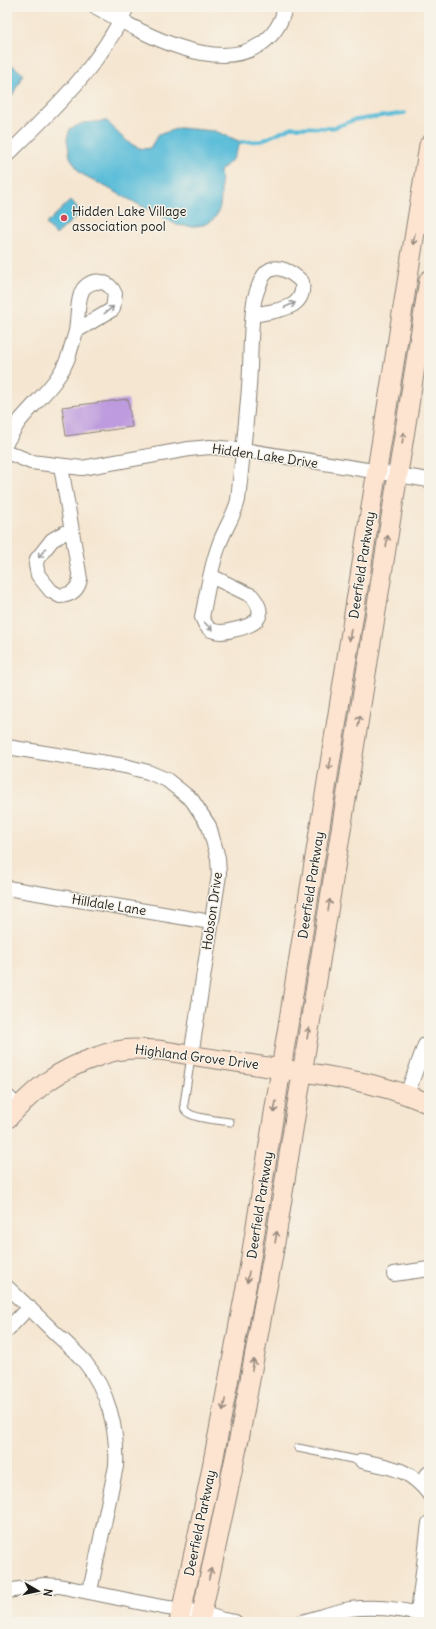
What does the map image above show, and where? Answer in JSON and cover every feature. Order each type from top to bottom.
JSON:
[{"type":"main road","name":"Deerfield Parkway","points":[[180,1616],[209,1484],[247,1282],[429,145]]},
{"type":"main road","name":"Deerfield Parkway","points":[[201,1617],[240,1434],[273,1255],[428,289]]},
{"type":"main road","name":"Highland Grove Drive","points":[[11,1107],[60,1072],[80,1062],[114,1051],[133,1049],[159,1050],[191,1056],[282,1068],[381,1086],[407,1094],[429,1104]]},
{"type":"street","points":[[96,7],[152,36],[187,50],[201,53],[229,54],[255,48],[267,40],[277,29],[285,7]]},
{"type":"street","points":[[7,155],[56,107],[79,81],[99,56],[121,20],[127,7]]},
{"type":"street","points":[[211,576],[252,596],[259,607],[259,614],[257,620],[252,625],[247,628],[223,632],[212,630],[208,627],[202,617],[211,576],[218,547],[235,511],[238,500],[253,315]]},
{"type":"street","points":[[7,441],[18,423],[54,384],[62,372],[76,331]]},
{"type":"street","name":"Hidden Lake Drive","points":[[7,452],[31,462],[82,468],[188,449],[210,447],[243,450],[429,480]]},
{"type":"street","points":[[61,466],[72,532]]},
{"type":"street","name":"Hobson Drive","points":[[7,747],[125,766],[148,772],[167,780],[180,789],[192,800],[210,826],[218,858],[219,875],[191,1056]]},
{"type":"street","name":"Hilldale Lane","points":[[7,888],[212,922]]},
{"type":"street","points":[[407,1094],[425,1045]]},
{"type":"street","points":[[394,1274],[429,1269]]},
{"type":"street","points":[[7,1287],[83,1361],[94,1376],[105,1398],[112,1418],[116,1434],[116,1466],[90,1591]]},
{"type":"street","points":[[7,1330],[29,1307]]},
{"type":"street","points":[[362,1461],[424,1478],[429,1494]]},
{"type":"street","points":[[302,1622],[348,1610],[369,1607],[393,1609],[424,1615],[429,1523]]},
{"type":"street","points":[[7,1591],[44,1585],[90,1591],[162,1608],[180,1616],[201,1617],[235,1622]]},
{"type":"lane","points":[[191,1056],[184,1104],[185,1110],[190,1115],[197,1117],[230,1122]]},
{"type":"lane","points":[[298,1448],[362,1461]]},
{"type":"water","points":[[7,61],[23,74],[12,96],[7,95]]},
{"type":"water","points":[[107,121],[132,145],[144,149],[150,148],[158,135],[179,128],[215,131],[241,142],[233,159],[220,171],[220,206],[212,221],[204,225],[177,225],[80,173],[70,157],[67,139],[70,129],[83,123]]},
{"type":"water","name":"Hidden Lake Village association pool","points":[[71,200],[81,212],[56,235],[46,224]]},
{"type":"building","points":[[128,399],[132,427],[66,436],[62,407]]},
{"type":"waterway","points":[[241,142],[261,141],[292,127],[333,128],[354,120],[405,113]]},
{"type":"place","name":"Hidden Lake Village association pool","points":[[64,218]]}]
